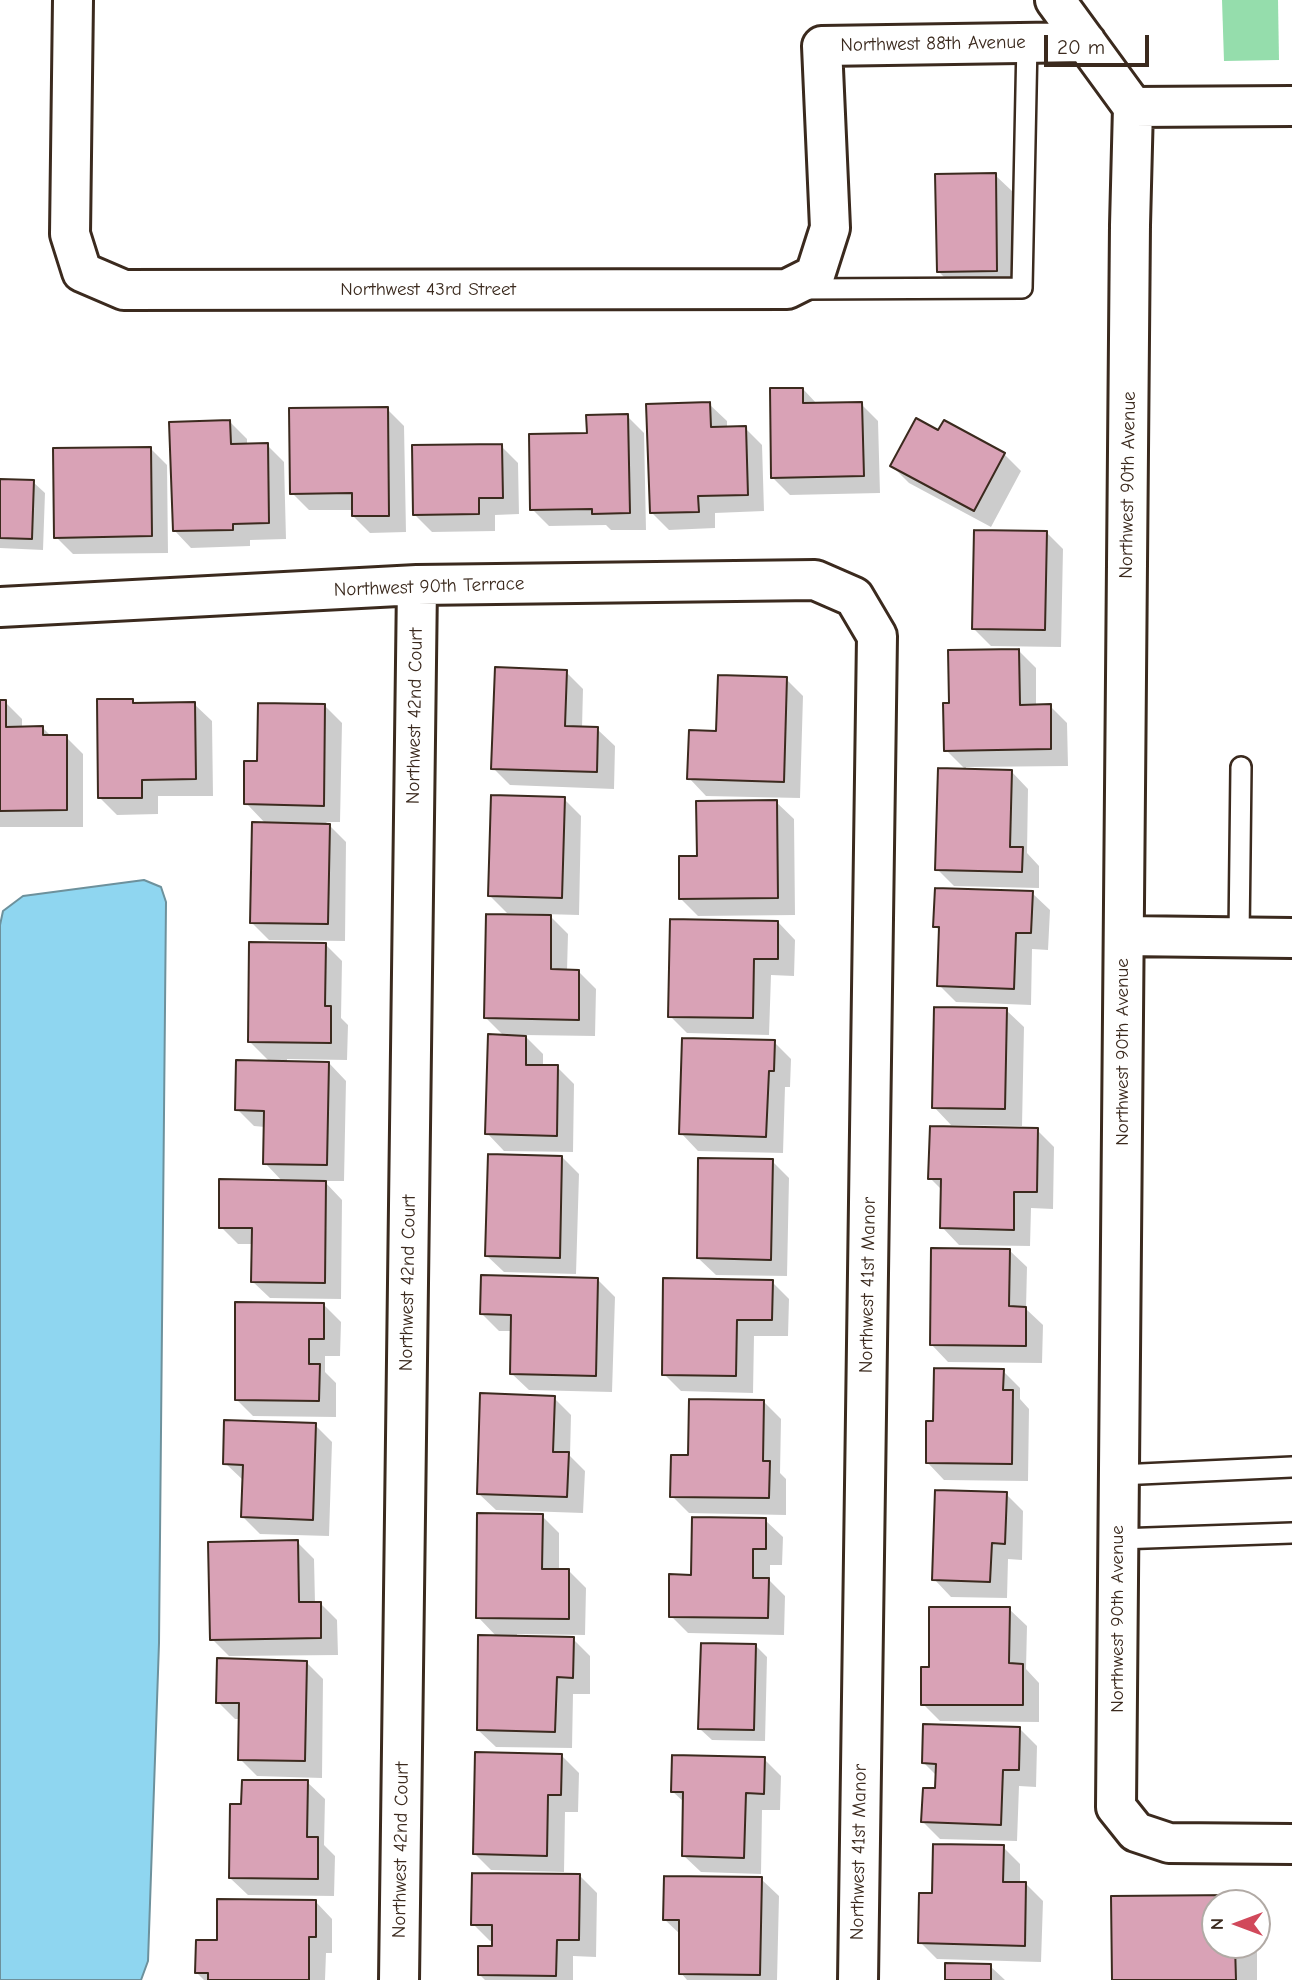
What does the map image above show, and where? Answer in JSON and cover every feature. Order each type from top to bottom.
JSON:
[{"type":"street","name":"Northwest 43rd Street","points":[[73,0],[70,234],[82,272],[124,290],[787,289],[816,275],[830,228],[822,46]]},
{"type":"street","points":[[1055,0],[1133,107],[1292,106]]},
{"type":"street","name":"Northwest 88th Avenue","points":[[822,46],[1086,42]]},
{"type":"street","name":"Northwest 90th Avenue","points":[[1133,107],[1116,1807],[1136,1832],[1169,1843],[1292,1844]]},
{"type":"street","name":"Northwest 90th Terrace","points":[[0,607],[417,585],[816,580],[854,597]]},
{"type":"street","name":"Northwest 42nd Court","points":[[399,1980],[417,585]]},
{"type":"street","name":"Northwest 41st Manor","points":[[854,597],[877,636],[858,1980]]},
{"type":"street","points":[[1124,936],[1292,938]]},
{"type":"lane","points":[[787,289],[1022,288],[1027,42]]},
{"type":"lane","points":[[1239,937],[1241,767]]},
{"type":"lane","points":[[1119,1475],[1292,1467]]},
{"type":"lane","points":[[1118,1539],[1292,1533]]},
{"type":"green space","points":[[1222,0],[1278,0],[1279,60],[1224,61]]},
{"type":"water","points":[[144,880],[161,887],[166,902],[159,1643],[148,1961],[141,1980],[0,1980],[0,925],[3,911],[23,896]]},
{"type":"building","points":[[996,173],[997,271],[937,272],[935,174]]},
{"type":"building","points":[[770,388],[803,388],[803,403],[862,402],[864,476],[771,478]]},
{"type":"building","points":[[710,402],[711,427],[746,426],[748,495],[698,496],[699,512],[650,513],[646,404]]},
{"type":"building","points":[[388,407],[389,516],[352,516],[352,493],[290,494],[289,408]]},
{"type":"building","points":[[628,414],[630,513],[592,514],[592,509],[530,510],[529,434],[587,433],[586,415]]},
{"type":"building","points":[[916,418],[938,430],[944,420],[1005,453],[974,511],[890,466]]},
{"type":"building","points":[[230,420],[231,444],[268,443],[269,523],[233,524],[233,530],[173,531],[169,422]]},
{"type":"building","points":[[502,444],[503,498],[479,498],[479,514],[413,515],[412,445]]},
{"type":"building","points":[[151,447],[152,536],[54,538],[53,448]]},
{"type":"building","points":[[0,479],[34,480],[32,539],[0,538]]},
{"type":"building","points":[[974,530],[1047,531],[1045,630],[972,629]]},
{"type":"building","points":[[1019,649],[1020,705],[1051,704],[1051,749],[944,751],[943,703],[949,703],[948,650]]},
{"type":"building","points":[[495,667],[567,670],[565,726],[598,727],[597,772],[491,769]]},
{"type":"building","points":[[718,675],[787,677],[784,782],[687,779],[689,730],[716,731]]},
{"type":"building","points":[[97,699],[133,699],[133,703],[195,702],[196,779],[142,780],[142,798],[98,798]]},
{"type":"building","points":[[0,700],[6,700],[6,727],[43,726],[43,735],[67,735],[67,810],[0,811]]},
{"type":"building","points":[[258,703],[325,704],[324,806],[244,804],[244,761],[257,761]]},
{"type":"building","points":[[938,768],[1012,770],[1010,847],[1023,847],[1022,872],[935,870]]},
{"type":"building","points":[[491,795],[565,797],[562,898],[488,896]]},
{"type":"building","points":[[777,800],[778,898],[679,899],[679,856],[697,856],[696,801]]},
{"type":"building","points":[[252,822],[330,824],[328,924],[250,923]]},
{"type":"building","points":[[935,888],[1033,891],[1031,933],[1016,933],[1014,989],[937,986],[939,927],[933,927]]},
{"type":"building","points":[[486,914],[551,915],[551,969],[579,970],[579,1020],[484,1018]]},
{"type":"building","points":[[670,919],[778,921],[778,959],[754,959],[753,1018],[668,1017]]},
{"type":"building","points":[[249,942],[326,943],[325,1006],[331,1006],[331,1043],[248,1042]]},
{"type":"building","points":[[934,1007],[1007,1008],[1005,1109],[932,1108]]},
{"type":"building","points":[[488,1034],[526,1036],[526,1065],[558,1065],[557,1136],[485,1134]]},
{"type":"building","points":[[682,1038],[775,1040],[774,1071],[769,1071],[766,1137],[679,1134]]},
{"type":"building","points":[[236,1060],[329,1062],[327,1165],[263,1164],[264,1111],[235,1110]]},
{"type":"building","points":[[930,1126],[1038,1128],[1037,1192],[1014,1192],[1014,1230],[940,1228],[941,1179],[928,1179]]},
{"type":"building","points":[[488,1154],[562,1156],[560,1258],[485,1256]]},
{"type":"building","points":[[698,1158],[773,1159],[771,1260],[697,1258]]},
{"type":"building","points":[[219,1179],[326,1181],[325,1283],[251,1282],[252,1228],[219,1228]]},
{"type":"building","points":[[931,1248],[1010,1249],[1009,1306],[1026,1307],[1026,1346],[930,1345]]},
{"type":"building","points":[[481,1275],[598,1278],[596,1376],[510,1374],[511,1315],[480,1314]]},
{"type":"building","points":[[663,1278],[773,1280],[772,1320],[737,1320],[736,1376],[662,1375]]},
{"type":"building","points":[[235,1302],[324,1303],[324,1339],[309,1339],[309,1364],[320,1364],[319,1401],[235,1400]]},
{"type":"building","points":[[934,1368],[1004,1369],[1003,1390],[1013,1390],[1012,1464],[926,1463],[926,1421],[933,1421]]},
{"type":"building","points":[[480,1393],[555,1396],[553,1452],[569,1452],[567,1497],[477,1494]]},
{"type":"building","points":[[689,1399],[764,1400],[763,1461],[770,1461],[769,1498],[670,1497],[671,1455],[688,1455]]},
{"type":"building","points":[[224,1420],[316,1423],[313,1520],[241,1517],[243,1465],[223,1464]]},
{"type":"building","points":[[935,1490],[1007,1492],[1005,1544],[992,1543],[990,1582],[932,1580]]},
{"type":"building","points":[[477,1513],[543,1514],[542,1569],[569,1569],[569,1619],[476,1618]]},
{"type":"building","points":[[692,1517],[766,1518],[766,1549],[753,1549],[753,1578],[769,1578],[768,1618],[669,1617],[669,1574],[691,1575]]},
{"type":"building","points":[[298,1540],[299,1602],[321,1602],[321,1638],[210,1640],[208,1542]]},
{"type":"building","points":[[929,1607],[1010,1607],[1009,1663],[1023,1664],[1023,1705],[921,1705],[921,1667],[929,1667]]},
{"type":"building","points":[[478,1635],[574,1637],[573,1678],[557,1677],[555,1732],[477,1730]]},
{"type":"building","points":[[701,1643],[756,1644],[754,1730],[698,1729]]},
{"type":"building","points":[[217,1658],[307,1661],[305,1761],[238,1760],[239,1703],[216,1703]]},
{"type":"building","points":[[923,1724],[1020,1727],[1019,1770],[1003,1770],[1001,1825],[921,1822],[923,1788],[935,1788],[936,1764],[922,1763]]},
{"type":"building","points":[[475,1752],[562,1754],[561,1795],[548,1795],[547,1856],[473,1854]]},
{"type":"building","points":[[672,1755],[765,1757],[764,1794],[746,1793],[744,1858],[682,1856],[683,1792],[671,1792]]},
{"type":"building","points":[[242,1780],[308,1780],[307,1837],[318,1837],[318,1879],[229,1878],[230,1804],[241,1804]]},
{"type":"building","points":[[933,1844],[1004,1845],[1003,1882],[1026,1882],[1025,1946],[918,1943],[919,1893],[932,1893]]},
{"type":"building","points":[[472,1873],[580,1874],[579,1940],[557,1940],[556,1976],[478,1975],[478,1946],[492,1946],[492,1925],[471,1925]]},
{"type":"building","points":[[664,1876],[762,1877],[760,1975],[679,1974],[679,1920],[663,1920]]},
{"type":"building","points":[[1201,1895],[1201,1959],[1235,1959],[1236,1980],[1112,1980],[1111,1896]]},
{"type":"building","points":[[217,1899],[316,1900],[316,1937],[309,1937],[309,1980],[208,1980],[208,1973],[195,1973],[196,1940],[217,1940]]},
{"type":"building","points":[[945,1963],[991,1964],[991,1980],[945,1980]]}]
